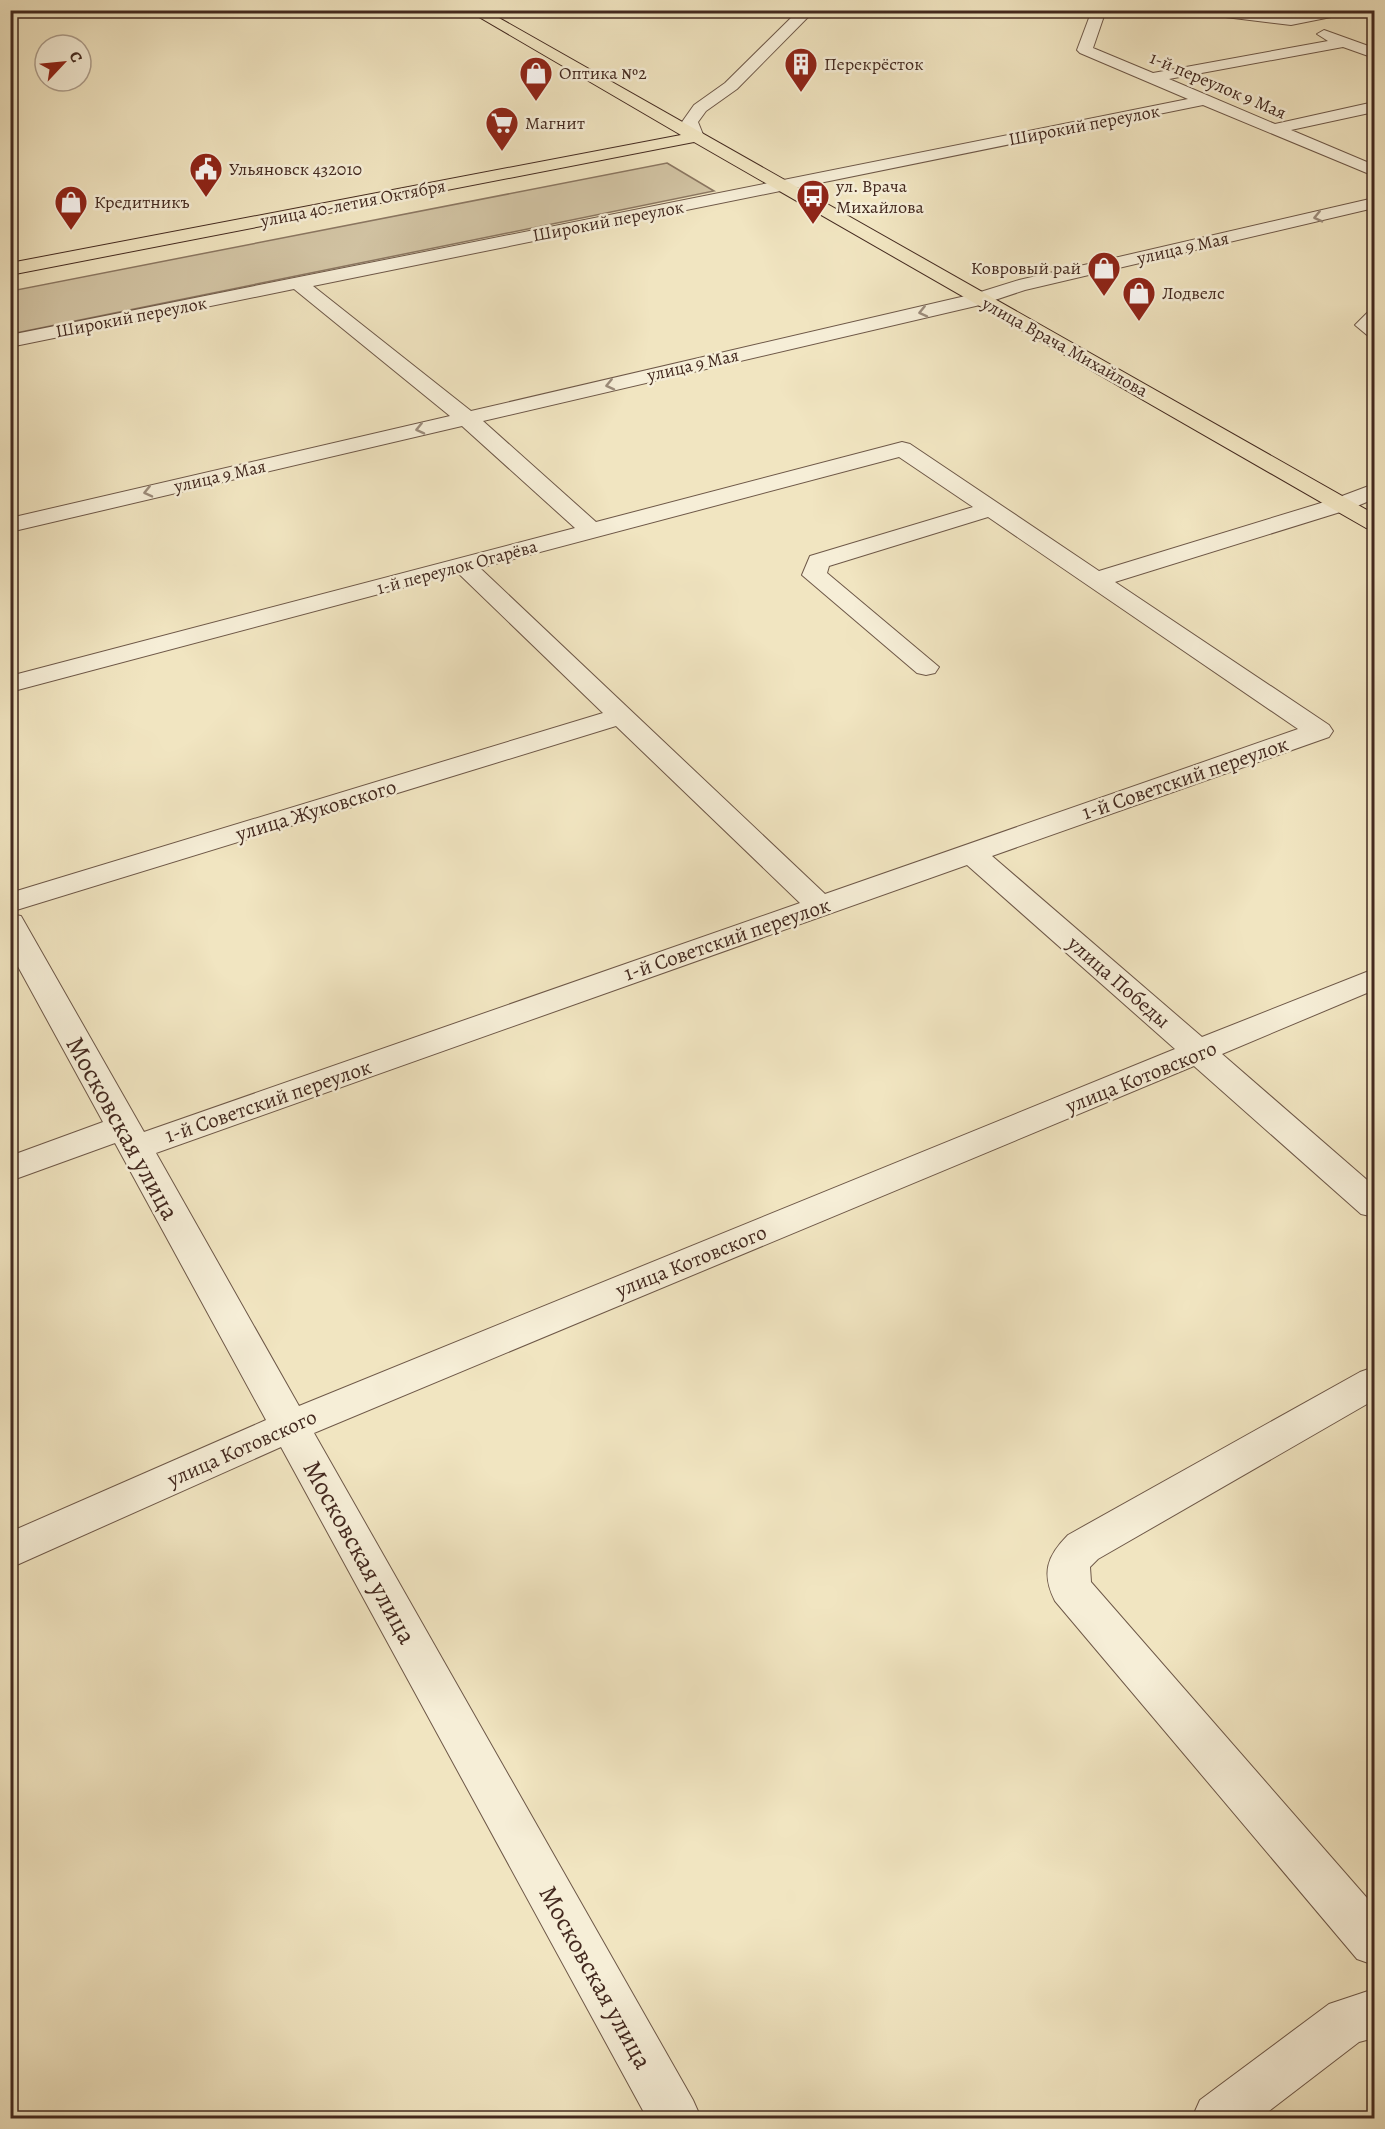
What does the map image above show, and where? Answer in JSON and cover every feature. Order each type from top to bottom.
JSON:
[{"type":"main road","name":"улица Врача Михайлова","points":[[474,10],[1374,523]]},
{"type":"main road","name":"улица 40-летия Октября","points":[[10,269],[696,137]]},
{"type":"street","points":[[696,137],[690,122],[700,108],[731,86],[808,10]]},
{"type":"street","name":"1-й переулок 9 Мая","points":[[1099,10],[1085,50],[1374,171]]},
{"type":"street","points":[[1201,10],[1291,21],[1374,53]]},
{"type":"street","points":[[1291,21],[1346,10]]},
{"type":"street","points":[[1151,78],[1344,42]]},
{"type":"street","name":"Широкий переулок","points":[[10,341],[1205,100]]},
{"type":"street","points":[[1273,129],[1374,107]]},
{"type":"street","name":"улица 9 Мая","points":[[10,525],[980,299],[1019,286],[1374,203]]},
{"type":"street","points":[[298,283],[466,418],[592,531]]},
{"type":"street","points":[[1374,317],[1365,325],[1374,331]]},
{"type":"street","name":"1-й переулок Огарёва","points":[[10,684],[902,449],[991,509]]},
{"type":"street","points":[[926,667],[814,575],[819,561],[991,509],[1096,580],[1342,504],[1374,491]]},
{"type":"street","points":[[464,566],[820,906]]},
{"type":"street","name":"1-й Советский переулок","points":[[10,1169],[128,1138],[820,906],[1319,730],[1096,580]]},
{"type":"street","name":"улица Жуковского","points":[[10,903],[621,716]]},
{"type":"street","name":"улица Победы","points":[[971,853],[1374,1205]]},
{"type":"street","name":"Московская улица","points":[[10,923],[675,2118]]},
{"type":"street","name":"улица Котовского","points":[[10,1551],[290,1426],[1200,1053],[1374,979]]},
{"type":"street","points":[[1374,1382],[1083,1547],[1069,1562],[1070,1588],[1374,1942]]},
{"type":"street","points":[[1218,2118],[1347,2021],[1374,2014]]},
{"type":"shaded area","points":[[667,163],[714,191],[11,334],[11,291]]},
{"type":"place","name":"Перекрёсток","points":[[801,93]]},
{"type":"place","name":"Оптика №2","points":[[536,102]]},
{"type":"place","name":"Магнит","points":[[502,152]]},
{"type":"place","name":"Ульяновск 432010","points":[[206,198]]},
{"type":"place","name":"ул. Врача Михайлова","points":[[813,225]]},
{"type":"place","name":"Кредитникъ","points":[[71,231]]},
{"type":"place","name":"Ковровый рай","points":[[1104,297]]},
{"type":"place","name":"Лодвелс","points":[[1139,322]]}]
